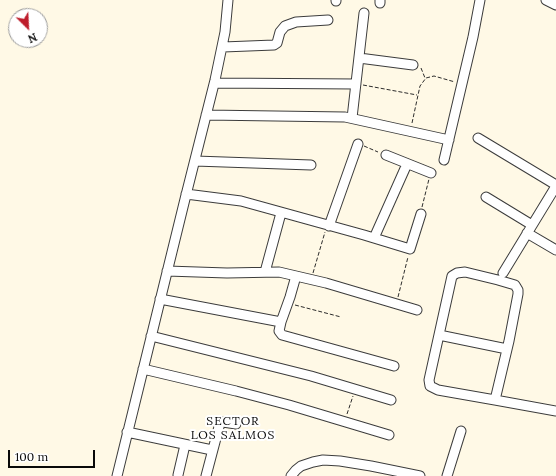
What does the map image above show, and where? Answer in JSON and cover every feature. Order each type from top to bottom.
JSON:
[{"type":"street","points":[[117,476],[215,82],[227,21],[228,0]]},
{"type":"street","points":[[444,160],[473,37],[480,0]]},
{"type":"street","points":[[546,0],[556,5]]},
{"type":"street","points":[[352,118],[364,14]]},
{"type":"street","points":[[222,47],[274,45],[279,41],[280,32],[285,26],[296,22],[328,20]]},
{"type":"street","points":[[360,58],[413,65]]},
{"type":"street","points":[[215,82],[356,84]]},
{"type":"street","points":[[206,115],[352,118],[449,140]]},
{"type":"street","points":[[478,138],[556,185],[503,272]]},
{"type":"street","points":[[328,226],[358,144]]},
{"type":"street","points":[[386,155],[431,173]]},
{"type":"street","points":[[195,161],[311,165]]},
{"type":"street","points":[[374,238],[407,164]]},
{"type":"street","points":[[186,194],[241,201],[410,248],[420,214]]},
{"type":"street","points":[[486,197],[556,250]]},
{"type":"street","points":[[265,272],[281,213]]},
{"type":"street","points":[[167,271],[234,273],[279,272],[311,279],[417,310]]},
{"type":"street","points":[[495,400],[518,294],[516,286],[465,272],[457,273],[452,276],[430,386],[438,390],[556,411]]},
{"type":"street","points":[[296,276],[279,330],[282,336],[394,366]]},
{"type":"street","points":[[160,299],[281,322]]},
{"type":"street","points":[[439,335],[507,349]]},
{"type":"street","points":[[151,336],[247,359],[391,400]]},
{"type":"street","points":[[143,369],[236,391],[389,435]]},
{"type":"street","points":[[206,476],[220,423],[236,424]]},
{"type":"street","points":[[447,476],[461,431]]},
{"type":"street","points":[[127,432],[212,450]]},
{"type":"street","points":[[178,475],[185,445]]},
{"type":"street","points":[[291,476],[301,466],[323,460],[340,461],[379,472],[420,476]]},
{"type":"path","points":[[413,65],[422,69],[426,78]]},
{"type":"path","points":[[410,132],[420,86],[426,78],[434,76],[462,84]]},
{"type":"path","points":[[356,84],[418,95]]},
{"type":"path","points":[[358,144],[386,155]]},
{"type":"path","points":[[420,214],[431,173]]},
{"type":"path","points":[[311,279],[328,226]]},
{"type":"path","points":[[396,304],[410,248]]},
{"type":"path","points":[[288,303],[341,317]]},
{"type":"path","points":[[345,422],[355,389]]},
{"type":"district","name":"SECTOR LOS SALMOS","points":[[233,429]]}]
